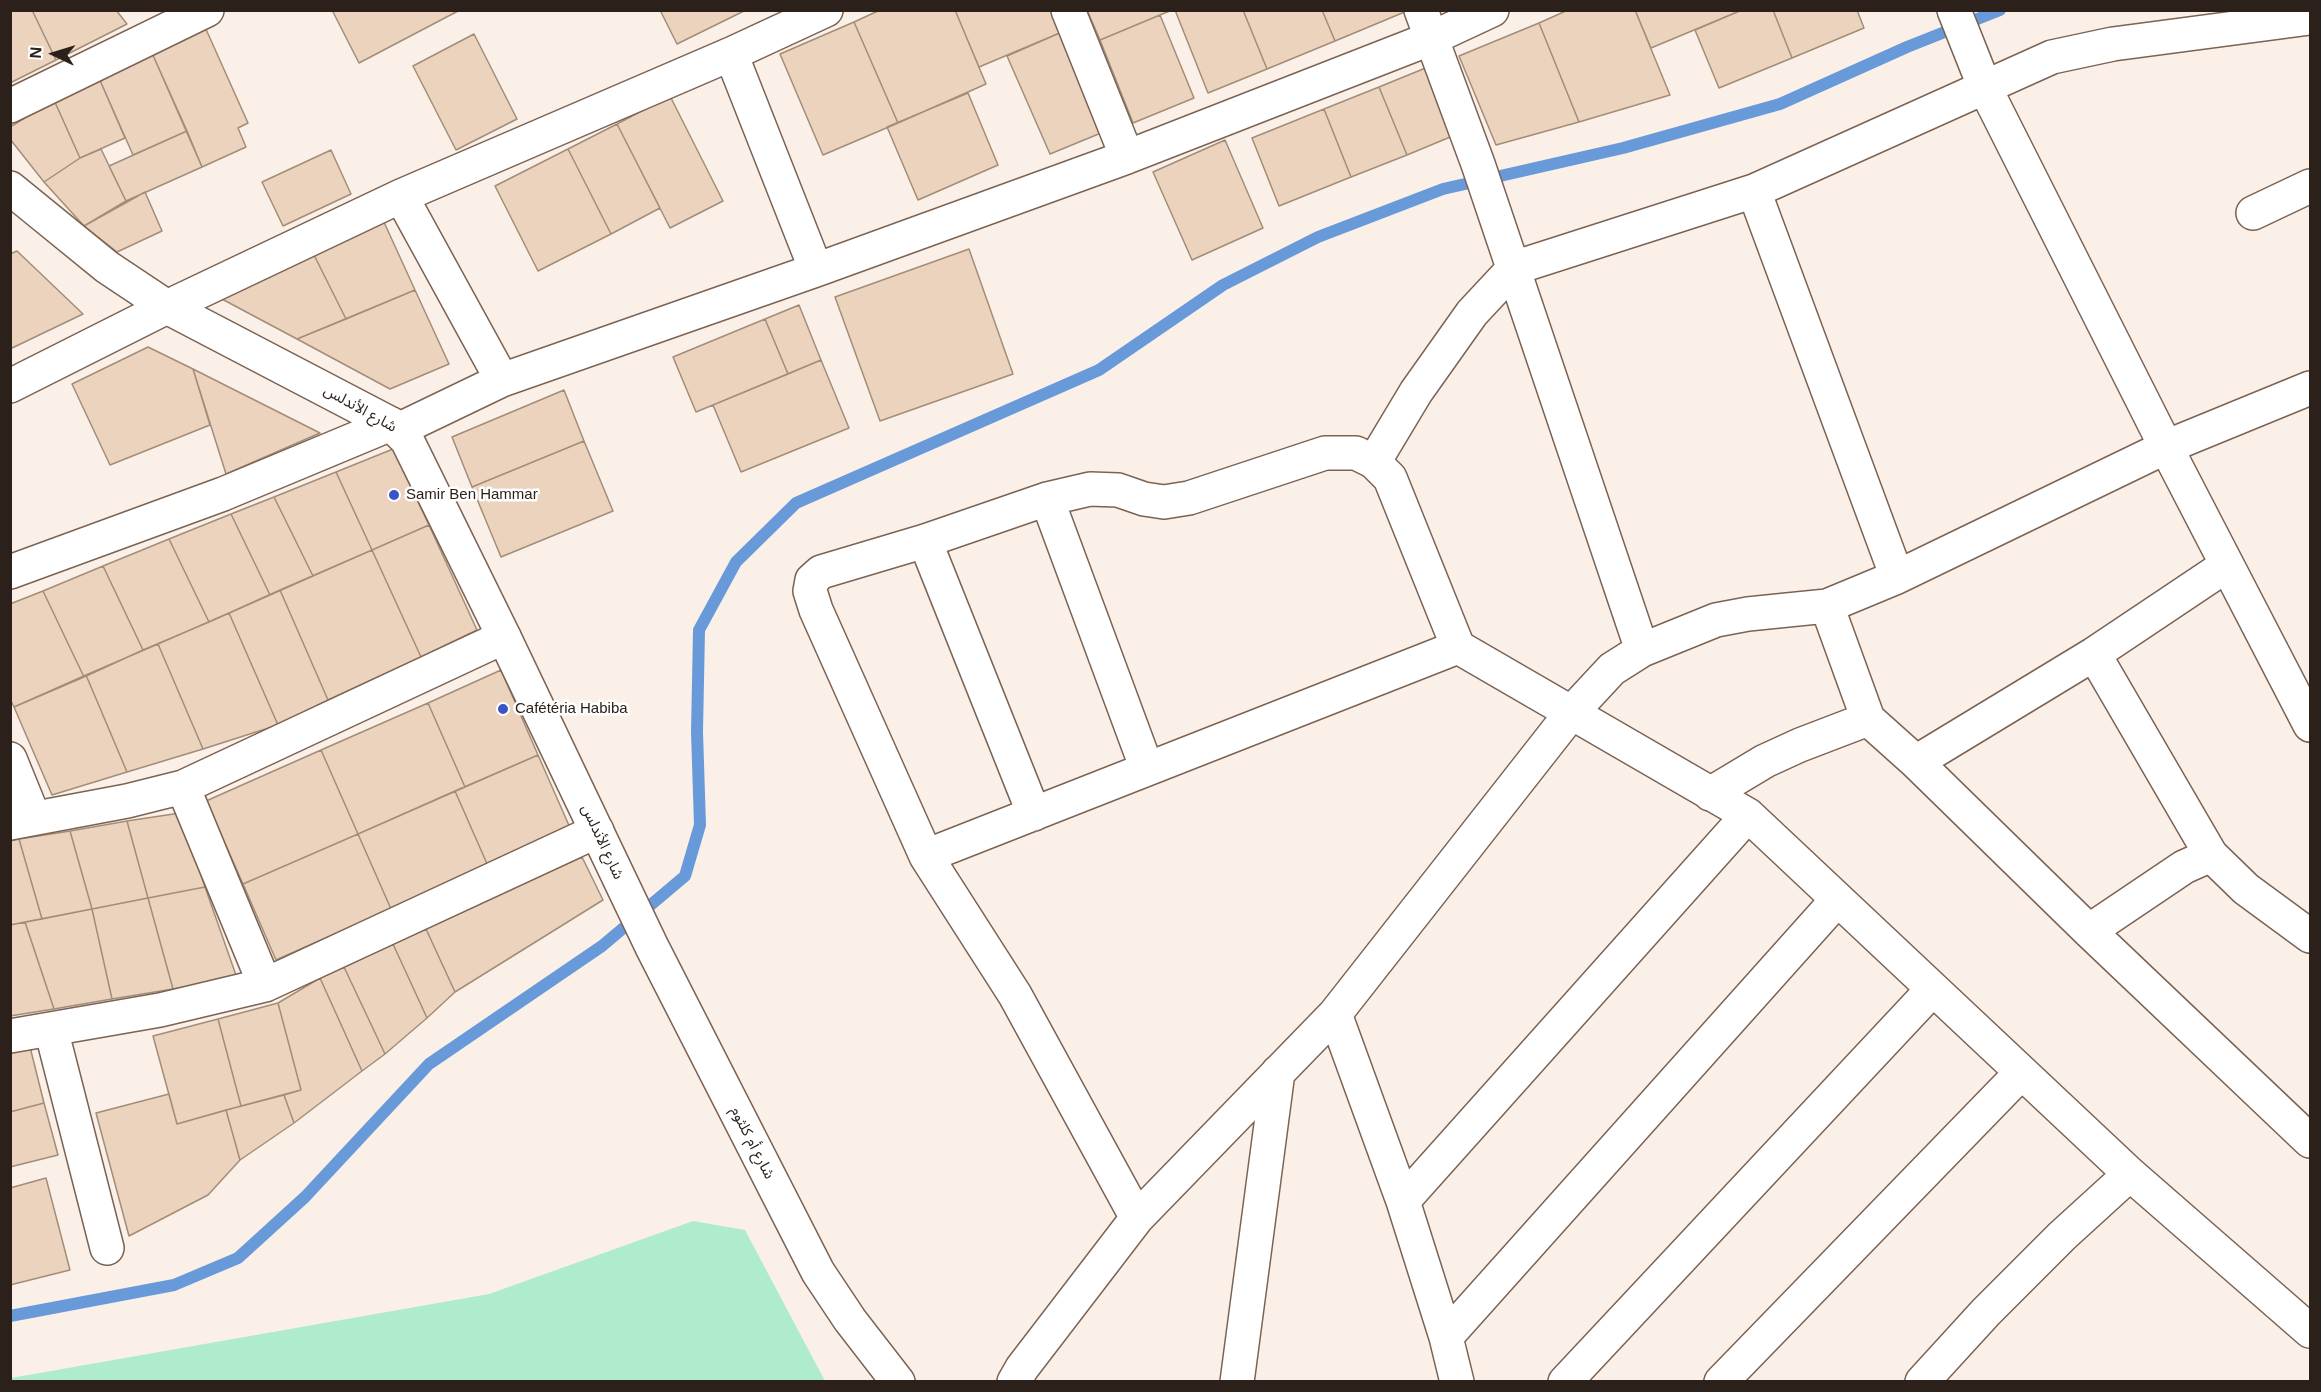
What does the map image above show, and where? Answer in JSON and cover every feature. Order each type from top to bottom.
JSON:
[{"type":"street","points":[[10,106],[152,21],[207,10]]},
{"type":"street","points":[[1068,10],[1127,157]]},
{"type":"street","points":[[10,572],[223,495],[395,427],[502,380],[816,270],[1127,157],[1427,24],[1492,10]]},
{"type":"street","points":[[1954,10],[1980,76],[2166,447],[2310,724]]},
{"type":"street","points":[[10,386],[167,307],[401,196],[731,54],[812,14]]},
{"type":"street","points":[[1374,462],[1416,392],[1472,313],[1514,268],[1754,191],[1980,76],[2113,44],[2310,18]]},
{"type":"street","points":[[1427,24],[1514,268],[1642,650]]},
{"type":"street","points":[[731,54],[816,270]]},
{"type":"street","points":[[2253,213],[2310,186]]},
{"type":"street","name":"شارع الأندلس","points":[[10,188],[107,267],[167,307],[395,427],[407,440],[625,892]]},
{"type":"street","points":[[1754,191],[1897,577]]},
{"type":"street","points":[[401,196],[502,380]]},
{"type":"street","points":[[1014,1382],[1022,1368],[1137,1218],[1335,1014],[1572,712],[1612,669],[1642,650],[1716,620],[1748,614],[1827,606],[1897,577],[2166,447],[2310,388]]},
{"type":"street","points":[[1137,1218],[1015,995],[926,855],[816,610],[810,591],[812,580],[821,572],[925,541],[1047,499],[1090,489],[1118,490],[1144,499],[1164,502],[1189,498],[1325,453],[1356,453],[1374,462],[1390,478],[1458,647],[1748,815],[2130,1174],[2310,1330]]},
{"type":"street","points":[[1047,499],[1147,769]]},
{"type":"street","points":[[925,541],[1034,814]]},
{"type":"street","points":[[1916,762],[2094,654],[2227,565]]},
{"type":"street","points":[[1827,606],[1868,719],[1916,762],[2089,931],[2310,1141]]},
{"type":"street","points":[[10,759],[22,820],[127,801],[183,787],[504,637]]},
{"type":"street","points":[[926,855],[1458,647]]},
{"type":"street","points":[[2094,654],[2211,855],[2246,889],[2310,936]]},
{"type":"street","points":[[1710,794],[1765,761],[1868,719]]},
{"type":"street","points":[[183,787],[265,985]]},
{"type":"street","points":[[1403,1201],[1748,815]]},
{"type":"street","points":[[10,1035],[160,1010],[265,985],[597,831]]},
{"type":"street","points":[[2089,931],[2184,867],[2211,855]]},
{"type":"street","name":"شارع أم كلثوم","points":[[625,892],[818,1272],[850,1320],[898,1382]]},
{"type":"street","points":[[1446,1337],[1837,900]]},
{"type":"street","points":[[1565,1382],[1932,990]]},
{"type":"street","points":[[1335,1014],[1403,1201],[1446,1337],[1457,1382]]},
{"type":"street","points":[[51,1029],[107,1248]]},
{"type":"street","points":[[1237,1382],[1278,1072]]},
{"type":"street","points":[[1721,1382],[2021,1073]]},
{"type":"street","points":[[1922,1382],[1986,1312],[2062,1236],[2130,1174]]},
{"type":"green space","points":[[693,1221],[745,1230],[825,1381],[11,1381],[11,1378],[489,1294]]},
{"type":"building","points":[[10,10],[32,10],[56,60],[10,83]]},
{"type":"building","points":[[32,10],[116,10],[127,24],[56,60]]},
{"type":"building","points":[[332,10],[460,10],[359,63]]},
{"type":"building","points":[[660,10],[746,10],[677,44]]},
{"type":"building","points":[[880,10],[955,10],[986,84],[898,123],[854,22]]},
{"type":"building","points":[[955,10],[1054,10],[1062,32],[979,67]]},
{"type":"building","points":[[1087,10],[1172,10],[1100,40]]},
{"type":"building","points":[[1175,10],[1243,10],[1267,69],[1208,93]]},
{"type":"building","points":[[1243,10],[1322,10],[1335,41],[1267,69]]},
{"type":"building","points":[[1322,10],[1407,10],[1407,11],[1335,41]]},
{"type":"building","points":[[1568,10],[1635,10],[1670,95],[1579,122],[1539,23]]},
{"type":"building","points":[[1635,10],[1742,10],[1651,48]]},
{"type":"building","points":[[1742,10],[1773,10],[1792,58],[1719,88],[1695,30]]},
{"type":"building","points":[[1773,10],[1857,10],[1864,28],[1792,58]]},
{"type":"building","points":[[1160,15],[1194,98],[1133,123],[1100,40]]},
{"type":"building","points":[[854,22],[898,123],[823,155],[780,54]]},
{"type":"building","points":[[1539,23],[1579,122],[1496,145],[1459,56]]},
{"type":"building","points":[[205,27],[248,123],[238,128],[246,147],[202,167],[152,53]]},
{"type":"building","points":[[1062,32],[1101,133],[1050,154],[1007,56]]},
{"type":"building","points":[[474,34],[517,119],[456,150],[413,66]]},
{"type":"building","points":[[152,53],[187,131],[133,155],[99,78]]},
{"type":"building","points":[[1428,67],[1455,135],[1407,155],[1379,87]]},
{"type":"building","points":[[99,78],[125,138],[80,158],[54,100]]},
{"type":"building","points":[[1379,87],[1407,155],[1351,177],[1324,109]]},
{"type":"building","points":[[968,93],[998,165],[918,200],[887,127]]},
{"type":"building","points":[[670,96],[723,201],[670,228],[617,124]]},
{"type":"building","points":[[54,100],[80,158],[44,182],[10,139],[10,127]]},
{"type":"building","points":[[1324,109],[1351,177],[1279,206],[1252,138]]},
{"type":"building","points":[[617,124],[660,208],[611,234],[568,149]]},
{"type":"building","points":[[187,131],[202,167],[126,201],[109,166]]},
{"type":"building","points":[[1225,140],[1263,228],[1192,260],[1153,172]]},
{"type":"building","points":[[101,149],[126,201],[84,226],[44,182],[80,158]]},
{"type":"building","points":[[568,149],[611,234],[538,271],[495,186]]},
{"type":"building","points":[[331,150],[351,194],[283,226],[262,182]]},
{"type":"building","points":[[145,192],[162,231],[117,252],[84,226]]},
{"type":"building","points":[[383,220],[415,290],[346,319],[313,253]]},
{"type":"building","points":[[969,249],[1013,374],[880,421],[835,297]]},
{"type":"building","points":[[17,251],[83,314],[10,349],[10,254]]},
{"type":"building","points":[[313,253],[346,319],[297,339],[220,298]]},
{"type":"building","points":[[415,290],[449,364],[390,389],[297,339]]},
{"type":"building","points":[[799,305],[821,360],[788,374],[765,319]]},
{"type":"building","points":[[765,319],[788,374],[696,412],[673,357]]},
{"type":"building","points":[[148,347],[193,369],[210,425],[110,465],[72,384]]},
{"type":"building","points":[[821,360],[849,428],[741,472],[713,405]]},
{"type":"building","points":[[193,369],[320,433],[226,474]]},
{"type":"building","points":[[564,390],[584,441],[472,487],[452,437]]},
{"type":"building","points":[[584,441],[613,511],[501,557],[472,487]]},
{"type":"building","points":[[393,449],[429,525],[372,550],[336,472]]},
{"type":"building","points":[[336,472],[372,550],[313,576],[274,497]]},
{"type":"building","points":[[274,497],[313,576],[270,595],[231,514]]},
{"type":"building","points":[[231,514],[270,595],[209,622],[169,539]]},
{"type":"building","points":[[429,525],[477,630],[421,657],[372,550]]},
{"type":"building","points":[[169,539],[209,622],[143,650],[103,566]]},
{"type":"building","points":[[372,550],[421,657],[328,700],[280,590]]},
{"type":"building","points":[[103,566],[143,650],[84,677],[43,591]]},
{"type":"building","points":[[280,590],[328,700],[278,725],[229,613]]},
{"type":"building","points":[[43,591],[84,677],[14,707],[10,699],[10,604]]},
{"type":"building","points":[[229,613],[278,725],[203,749],[158,644]]},
{"type":"building","points":[[158,644],[203,749],[127,772],[86,675]]},
{"type":"building","points":[[501,670],[538,755],[465,787],[428,703]]},
{"type":"building","points":[[86,675],[127,772],[52,795],[14,707]]},
{"type":"building","points":[[428,703],[465,787],[358,834],[321,750]]},
{"type":"building","points":[[321,750],[358,834],[243,884],[206,801]]},
{"type":"building","points":[[538,755],[571,830],[488,866],[455,791]]},
{"type":"building","points":[[455,791],[488,866],[391,909],[358,834]]},
{"type":"building","points":[[180,813],[205,887],[148,898],[127,821]]},
{"type":"building","points":[[127,821],[148,898],[92,909],[70,831]]},
{"type":"building","points":[[70,831],[92,909],[42,919],[19,839]]},
{"type":"building","points":[[358,834],[391,909],[276,960],[243,884]]},
{"type":"building","points":[[19,839],[42,919],[10,925],[10,841]]},
{"type":"building","points":[[582,857],[603,900],[455,992],[426,929]]},
{"type":"building","points":[[205,887],[237,978],[173,989],[148,898]]},
{"type":"building","points":[[148,898],[173,989],[112,999],[92,909]]},
{"type":"building","points":[[92,909],[112,999],[54,1009],[25,922]]},
{"type":"building","points":[[25,922],[54,1009],[10,1016],[10,925]]},
{"type":"building","points":[[426,929],[455,992],[427,1018],[393,944]]},
{"type":"building","points":[[393,944],[427,1018],[385,1054],[344,967]]},
{"type":"building","points":[[344,967],[385,1054],[362,1071],[320,978]]},
{"type":"building","points":[[320,978],[362,1071],[294,1123],[284,1095],[301,1090],[278,1003]]},
{"type":"building","points":[[278,1003],[301,1090],[241,1106],[218,1019]]},
{"type":"building","points":[[218,1019],[241,1106],[177,1124],[153,1036]]},
{"type":"building","points":[[30,1047],[44,1103],[10,1112],[10,1052]]},
{"type":"building","points":[[169,1094],[177,1124],[226,1110],[240,1160],[208,1195],[129,1236],[96,1113]]},
{"type":"building","points":[[284,1095],[294,1123],[240,1160],[226,1110]]},
{"type":"building","points":[[44,1103],[58,1155],[10,1167],[10,1112]]},
{"type":"building","points":[[46,1178],[70,1270],[10,1285],[10,1188]]},
{"type":"waterway","points":[[10,1316],[174,1285],[238,1258],[305,1197],[429,1064],[602,946],[685,876],[700,825],[697,732],[699,630],[736,562],[796,503],[1099,370],[1223,285],[1318,237],[1443,189],[1623,148],[1780,104],[1907,47],[2000,10]]},
{"type":"place","name":"Samir Ben Hammar","points":[[394,495]]},
{"type":"place","name":"Cafétéria Habiba","points":[[503,709]]}]
